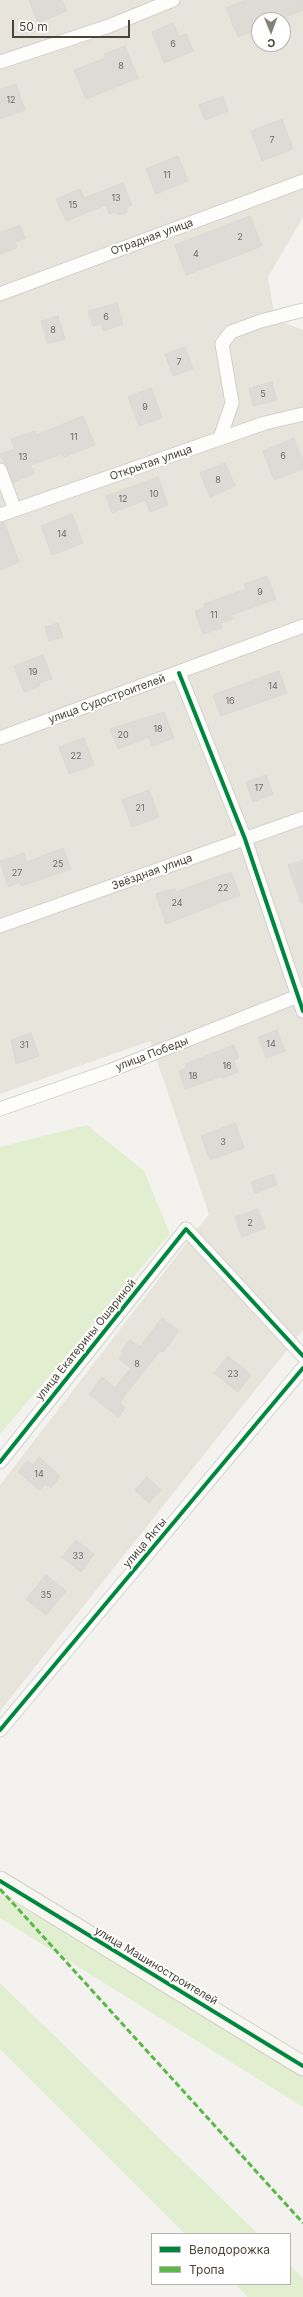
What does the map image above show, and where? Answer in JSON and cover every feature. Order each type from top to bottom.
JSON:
[{"type":"street","points":[[0,62],[109,26],[173,0]]},
{"type":"street","name":"Отрадная улица","points":[[0,294],[303,181]]},
{"type":"street","points":[[220,438],[232,403],[222,344],[231,332],[261,321],[303,310]]},
{"type":"street","name":"Открытая улица","points":[[0,515],[265,423],[303,414]]},
{"type":"street","points":[[0,470],[15,510]]},
{"type":"street","name":"улица Судостроителей","points":[[0,738],[303,626]]},
{"type":"street","points":[[178,673],[245,839],[300,995],[303,1011]]},
{"type":"street","name":"Звёздная улица","points":[[0,926],[303,818]]},
{"type":"street","name":"улица Победы","points":[[0,1109],[108,1071],[300,995]]},
{"type":"street","name":"улица Екатерины Ошариной","points":[[0,1462],[186,1229],[303,1356]]},
{"type":"street","name":"улица Якты","points":[[0,1730],[303,1368]]},
{"type":"street","name":"улица Машиностроителей","points":[[0,1881],[303,2066]]},
{"type":"shaded area","points":[[0,0],[303,0],[303,217],[268,277],[275,319],[303,330],[303,1330],[0,1711],[0,1485],[209,1214],[150,1041],[0,1094]]},
{"type":"green space","points":[[87,1125],[144,1171],[170,1234],[0,1434],[0,1147]]},
{"type":"green space","points":[[0,1895],[303,2066],[303,2107],[0,1918]]},
{"type":"green space","points":[[0,1983],[257,2233],[184,2233],[0,2049]]},
{"type":"green space","points":[[291,2266],[303,2278],[303,2297],[248,2297],[236,2285],[291,2285]]},
{"type":"building","points":[[29,0],[62,0],[67,11],[38,23]]},
{"type":"building","points":[[246,0],[303,0],[303,10],[291,15],[291,12],[251,12],[251,32],[238,37],[226,8]]},
{"type":"building","points":[[173,23],[179,37],[186,34],[193,51],[164,63],[152,32]]},
{"type":"building","points":[[125,46],[138,78],[86,99],[74,70],[106,58],[104,54]]},
{"type":"building","points":[[16,84],[25,110],[0,119],[0,89]]},
{"type":"building","points":[[223,96],[228,111],[205,120],[199,105]]},
{"type":"building","points":[[282,119],[293,149],[262,161],[251,131]]},
{"type":"building","points":[[178,156],[188,181],[156,194],[146,169]]},
{"type":"building","points":[[123,183],[132,205],[128,207],[126,213],[120,215],[114,212],[109,214],[106,205],[66,221],[56,199],[80,189],[84,198]]},
{"type":"building","points":[[250,216],[262,246],[186,275],[175,245]]},
{"type":"building","points":[[20,225],[25,238],[15,242],[17,248],[0,254],[0,233]]},
{"type":"building","points":[[117,303],[123,324],[103,331],[101,324],[93,326],[88,311]]},
{"type":"building","points":[[58,316],[65,339],[48,344],[41,321]]},
{"type":"building","points":[[185,347],[193,369],[173,376],[165,354]]},
{"type":"building","points":[[272,382],[277,400],[253,406],[249,388]]},
{"type":"building","points":[[151,388],[162,418],[139,426],[128,397]]},
{"type":"building","points":[[83,416],[95,445],[64,457],[62,454],[31,465],[34,474],[13,482],[0,454],[15,449],[11,439],[35,431],[36,435]]},
{"type":"building","points":[[294,438],[303,461],[303,469],[274,480],[263,451]]},
{"type":"building","points":[[225,463],[235,486],[210,497],[200,473]]},
{"type":"building","points":[[158,477],[168,505],[150,512],[145,500],[112,513],[106,496]]},
{"type":"building","points":[[72,514],[83,543],[52,555],[41,526]]},
{"type":"building","points":[[4,522],[19,562],[0,570],[0,523]]},
{"type":"building","points":[[267,576],[276,599],[231,615],[233,619],[220,623],[222,628],[203,634],[195,611],[205,607],[204,604],[246,589],[244,584]]},
{"type":"building","points":[[58,623],[63,637],[49,641],[45,627]]},
{"type":"building","points":[[43,655],[52,679],[39,683],[40,686],[24,692],[14,666]]},
{"type":"building","points":[[279,671],[287,693],[221,716],[213,695]]},
{"type":"building","points":[[164,712],[174,738],[152,746],[149,737],[118,749],[110,729]]},
{"type":"building","points":[[84,738],[94,765],[69,774],[59,747]]},
{"type":"building","points":[[266,775],[273,794],[253,802],[246,782]]},
{"type":"building","points":[[149,790],[159,817],[132,827],[122,800]]},
{"type":"building","points":[[63,848],[71,869],[21,886],[20,882],[8,887],[0,861],[24,853],[27,862]]},
{"type":"building","points":[[303,860],[303,903],[301,903],[288,865]]},
{"type":"building","points":[[231,872],[240,895],[166,924],[156,894],[175,888],[176,892]]},
{"type":"building","points":[[277,1030],[285,1051],[266,1058],[258,1037]]},
{"type":"building","points":[[31,1033],[39,1056],[16,1064],[11,1040]]},
{"type":"building","points":[[234,1045],[239,1058],[234,1060],[238,1072],[185,1089],[179,1071],[186,1068],[185,1064]]},
{"type":"building","points":[[235,1123],[244,1148],[210,1160],[201,1136]]},
{"type":"building","points":[[274,1174],[277,1185],[255,1193],[251,1182]]},
{"type":"building","points":[[258,1209],[265,1228],[242,1237],[235,1217]]},
{"type":"building","points":[[162,1318],[179,1331],[163,1352],[160,1351],[125,1395],[120,1403],[125,1408],[118,1417],[89,1394],[102,1377],[115,1388],[131,1368],[119,1359],[124,1353],[121,1351],[130,1340],[140,1347]]},
{"type":"building","points":[[228,1356],[251,1375],[238,1392],[214,1373]]},
{"type":"building","points":[[39,1457],[60,1476],[51,1488],[45,1484],[40,1490],[18,1472],[27,1461],[33,1465]]},
{"type":"building","points":[[147,1477],[161,1490],[149,1503],[135,1490]]},
{"type":"building","points":[[76,1540],[94,1554],[81,1572],[62,1557]]},
{"type":"building","points":[[46,1575],[66,1591],[46,1615],[26,1599]]},
{"type":"marked path","points":[[0,1889],[303,2223]]},
{"type":"cycle path","points":[[179,673],[245,839],[303,1011]]},
{"type":"cycle path","points":[[0,1462],[186,1229],[303,1356]]},
{"type":"cycle path","points":[[0,1730],[303,1368]]},
{"type":"cycle path","points":[[0,1881],[303,2066]]}]
